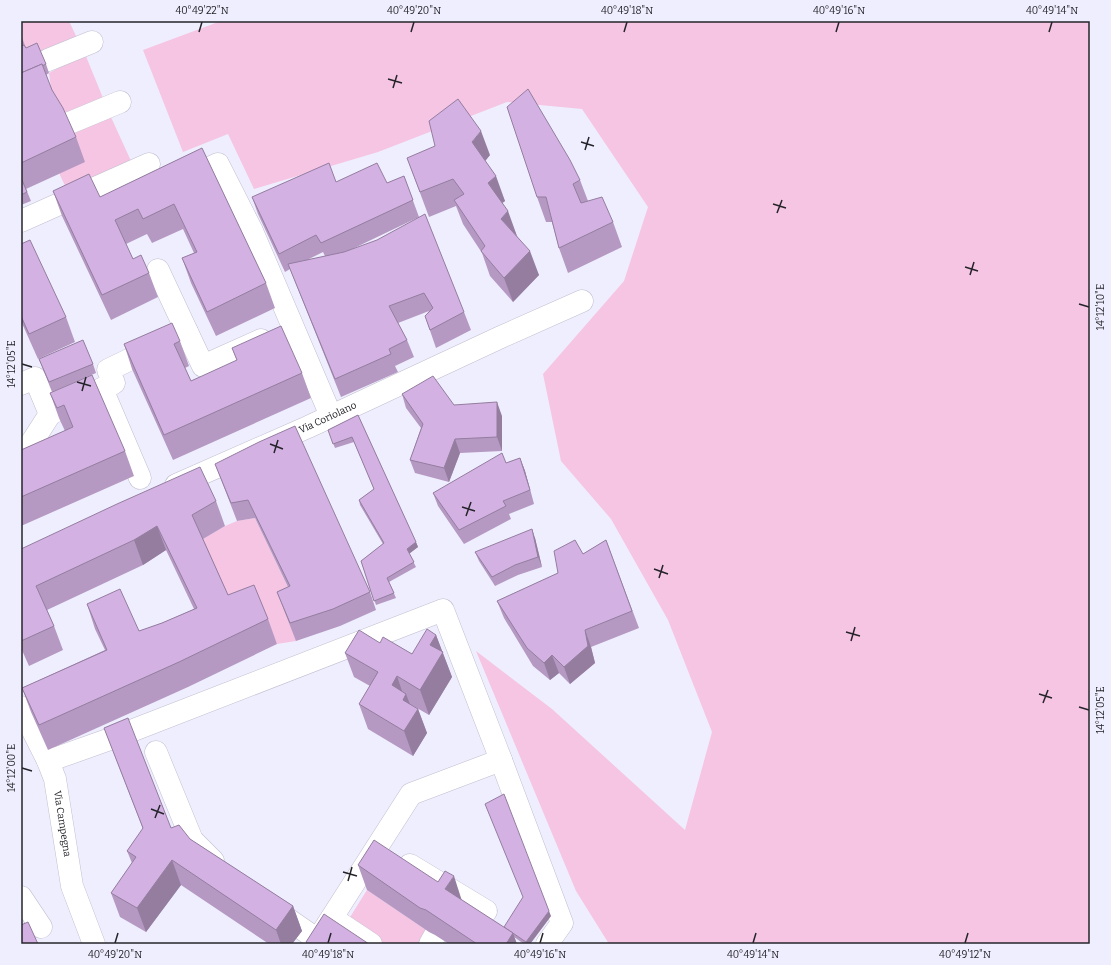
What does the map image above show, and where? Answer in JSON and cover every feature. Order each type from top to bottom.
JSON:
[{"type":"street","points":[[48,60],[92,42]]},
{"type":"street","points":[[67,124],[120,102]]},
{"type":"street","points":[[21,221],[149,164]]},
{"type":"street","points":[[169,187],[218,164],[252,231],[330,416]]},
{"type":"street","points":[[158,270],[203,366],[277,333]]},
{"type":"street","name":"Via Coriolano","points":[[157,493],[582,301]]},
{"type":"street","points":[[21,459],[50,414],[114,383],[108,370],[187,332]]},
{"type":"street","points":[[21,384],[35,378],[50,414]]},
{"type":"street","points":[[102,389],[140,478]]},
{"type":"street","points":[[48,761],[113,738],[443,610],[562,923],[567,944]]},
{"type":"street","name":"Via Campegna","points":[[21,707],[48,761],[55,779],[72,886],[94,944]]},
{"type":"street","points":[[156,752],[192,840],[229,876]]},
{"type":"street","points":[[260,900],[316,942],[411,794],[501,760]]},
{"type":"street","points":[[378,846],[486,911]]},
{"type":"street","points":[[21,897],[41,927]]},
{"type":"street","points":[[332,918],[371,944]]},
{"type":"street","points":[[548,944],[562,923]]},
{"type":"shaded area","points":[[21,21],[69,21],[77,38],[29,57],[21,40]]},
{"type":"shaded area","points":[[221,21],[1090,21],[1090,944],[609,944],[576,891],[476,651],[552,709],[685,830],[712,732],[668,620],[611,519],[561,461],[543,374],[624,281],[648,207],[582,109],[507,102],[378,152],[254,189],[228,134],[183,152],[143,50]]},
{"type":"shaded area","points":[[85,54],[103,98],[61,115],[51,88],[49,73]]},
{"type":"shaded area","points":[[110,115],[131,161],[67,190],[59,173],[72,133]]},
{"type":"shaded area","points":[[255,518],[296,604],[296,641],[277,644],[263,609],[237,620],[201,540],[237,521]]},
{"type":"shaded area","points":[[367,890],[429,932],[422,944],[379,944],[347,922]]},
{"type":"building","points":[[37,43],[46,64],[42,66],[42,64],[21,73],[21,46],[24,45],[26,48]]},
{"type":"building","points":[[42,64],[52,90],[63,108],[76,137],[21,163],[21,73]]},
{"type":"building","points":[[528,89],[570,160],[580,180],[573,184],[581,203],[602,197],[613,222],[559,248],[546,197],[537,197],[507,107]]},
{"type":"building","points":[[458,99],[481,131],[472,142],[496,176],[488,183],[508,211],[501,219],[530,251],[504,278],[481,251],[485,246],[454,200],[464,194],[453,179],[420,192],[407,158],[435,146],[429,121]]},
{"type":"building","points":[[202,148],[266,283],[207,312],[182,258],[197,252],[174,204],[143,219],[138,209],[115,220],[133,259],[141,255],[149,273],[102,295],[53,191],[89,174],[100,197]]},
{"type":"building","points":[[329,163],[336,182],[377,163],[387,183],[404,176],[413,200],[321,243],[316,235],[279,254],[252,197]]},
{"type":"building","points":[[22,180],[27,192],[21,195],[21,181]]},
{"type":"building","points":[[425,214],[464,312],[430,330],[425,316],[433,308],[424,293],[389,306],[407,340],[389,349],[391,354],[335,379],[288,264],[344,252],[377,240]]},
{"type":"building","points":[[30,240],[66,317],[29,334],[21,316],[21,244]]},
{"type":"building","points":[[172,323],[180,341],[174,344],[191,381],[237,360],[232,348],[281,326],[302,373],[164,435],[124,344]]},
{"type":"building","points":[[83,340],[93,364],[49,382],[39,359]]},
{"type":"building","points":[[92,375],[125,451],[21,497],[21,450],[73,427],[64,405],[57,408],[50,393]]},
{"type":"building","points":[[433,376],[454,405],[497,402],[497,437],[455,439],[444,468],[410,460],[423,424],[402,394]]},
{"type":"building","points":[[358,415],[416,542],[407,549],[414,562],[387,578],[394,593],[374,601],[361,561],[384,543],[359,500],[374,489],[352,437],[333,444],[328,430]]},
{"type":"building","points":[[295,426],[370,592],[333,609],[290,623],[277,592],[290,586],[248,500],[231,503],[215,464]]},
{"type":"building","points":[[502,453],[506,463],[520,458],[530,490],[503,501],[506,506],[459,530],[433,493]]},
{"type":"building","points":[[200,467],[216,501],[192,515],[228,595],[254,585],[268,619],[179,662],[39,725],[22,688],[107,650],[87,604],[120,589],[139,631],[197,608],[157,526],[134,540],[36,586],[54,626],[21,641],[21,549]]},
{"type":"building","points":[[532,529],[538,557],[515,565],[492,577],[475,552]]},
{"type":"building","points":[[575,540],[583,554],[606,540],[632,611],[585,630],[588,646],[564,667],[552,655],[544,663],[527,648],[497,601],[558,573],[554,551]]},
{"type":"building","points":[[427,629],[436,635],[430,645],[443,652],[420,690],[397,676],[392,685],[406,694],[403,700],[418,709],[404,731],[359,704],[378,672],[345,653],[359,630],[380,643],[383,637],[412,654]]},
{"type":"building","points":[[128,718],[171,828],[179,825],[190,839],[293,906],[276,930],[172,860],[137,908],[111,893],[136,857],[127,851],[143,828],[104,728]]},
{"type":"building","points":[[504,794],[549,911],[526,942],[504,927],[523,897],[485,804]]},
{"type":"building","points":[[374,840],[438,882],[445,871],[454,876],[445,889],[513,933],[506,944],[477,944],[426,910],[420,908],[358,865]]},
{"type":"building","points":[[324,914],[369,944],[309,944],[306,942]]},
{"type":"building","points":[[28,922],[38,944],[21,944],[21,925]]}]
